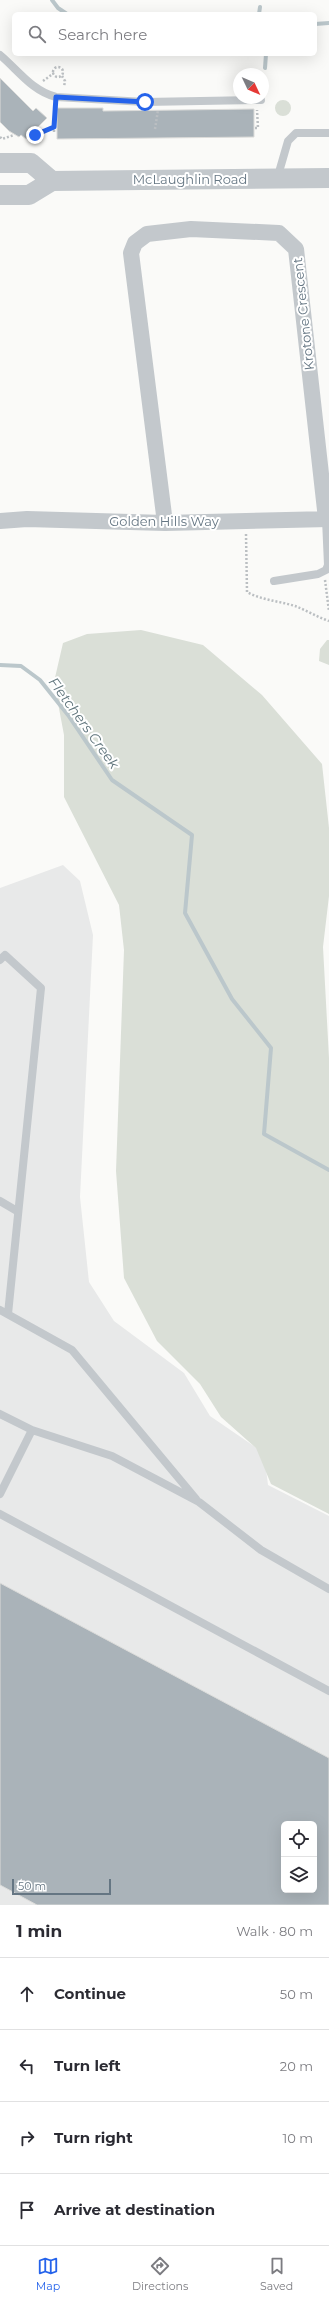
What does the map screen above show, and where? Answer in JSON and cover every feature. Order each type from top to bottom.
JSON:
[{"type":"street","points":[[0,163],[31,163],[52,181],[29,195],[0,196]]},
{"type":"street","name":"McLaughlin Road","points":[[52,181],[329,178]]},
{"type":"street","name":"Krotone Crescent","points":[[165,523],[131,252],[136,243],[147,234],[191,229],[279,233],[296,249],[328,519]]},
{"type":"street","name":"Golden Hills Way","points":[[0,521],[27,519],[165,523],[328,519]]},
{"type":"lane","points":[[0,55],[35,88],[44,94],[56,97],[160,101],[233,100]]},
{"type":"lane","points":[[277,179],[288,141],[296,133],[329,133]]},
{"type":"lane","points":[[274,581],[323,572],[326,570],[328,565],[328,519]]},
{"type":"lane","points":[[0,960],[5,955],[41,988],[17,1211],[4,1312],[72,1350],[199,1502]]},
{"type":"lane","points":[[0,1201],[17,1211]]},
{"type":"lane","points":[[0,1414],[32,1430],[112,1456],[199,1502],[261,1550],[329,1589]]},
{"type":"lane","points":[[0,1494],[32,1430]]},
{"type":"lane","points":[[0,1514],[329,1691]]},
{"type":"path","points":[[61,67],[64,71],[63,74],[55,76],[53,71],[54,68],[61,67]]},
{"type":"path","points":[[54,132],[56,97]]},
{"type":"path","points":[[155,129],[160,101]]},
{"type":"path","points":[[254,128],[258,128],[258,104]]},
{"type":"path","points":[[35,135],[54,127]]},
{"type":"path","points":[[0,137],[2,139],[14,135]]},
{"type":"path","points":[[323,572],[328,590],[329,611]]},
{"type":"shaded area","points":[[280,100],[286,100],[291,105],[289,114],[286,116],[280,116],[275,111],[275,105]]},
{"type":"shaded area","points":[[141,630],[203,645],[262,695],[322,764],[329,828],[329,896],[323,947],[329,1058],[329,1514],[271,1484],[256,1448],[221,1417],[200,1384],[157,1341],[124,1278],[116,1171],[124,950],[119,905],[64,797],[64,735],[54,682],[63,643],[87,634]]},
{"type":"shaded area","points":[[327,640],[329,640],[329,665],[319,661],[320,649]]},
{"type":"shaded area","points":[[63,865],[80,881],[93,935],[80,1197],[89,1282],[114,1321],[184,1373],[210,1416],[264,1453],[268,1485],[329,1516],[329,1905],[0,1905],[0,888]]},
{"type":"building","points":[[0,78],[33,111],[36,108],[47,118],[26,139],[21,135],[19,137],[9,131],[0,122]]},
{"type":"building","points":[[57,108],[103,108],[103,111],[254,109],[254,137],[57,139]]},
{"type":"building","points":[[0,1583],[329,1758],[329,1905],[37,1905],[0,1885]]},
{"type":"waterway","points":[[52,0],[58,8],[64,12]]},
{"type":"waterway","points":[[259,12],[260,7]]},
{"type":"waterway","points":[[317,24],[329,23]]},
{"type":"waterway","points":[[265,68],[266,56]]},
{"type":"waterway","name":"Fletchers Creek","points":[[0,665],[21,666],[40,680],[68,715],[112,780],[192,835],[185,913],[232,999],[271,1048],[264,1134],[329,1170]]},
{"type":"route","points":[[35,135],[54,127],[56,97],[145,102]]}]
